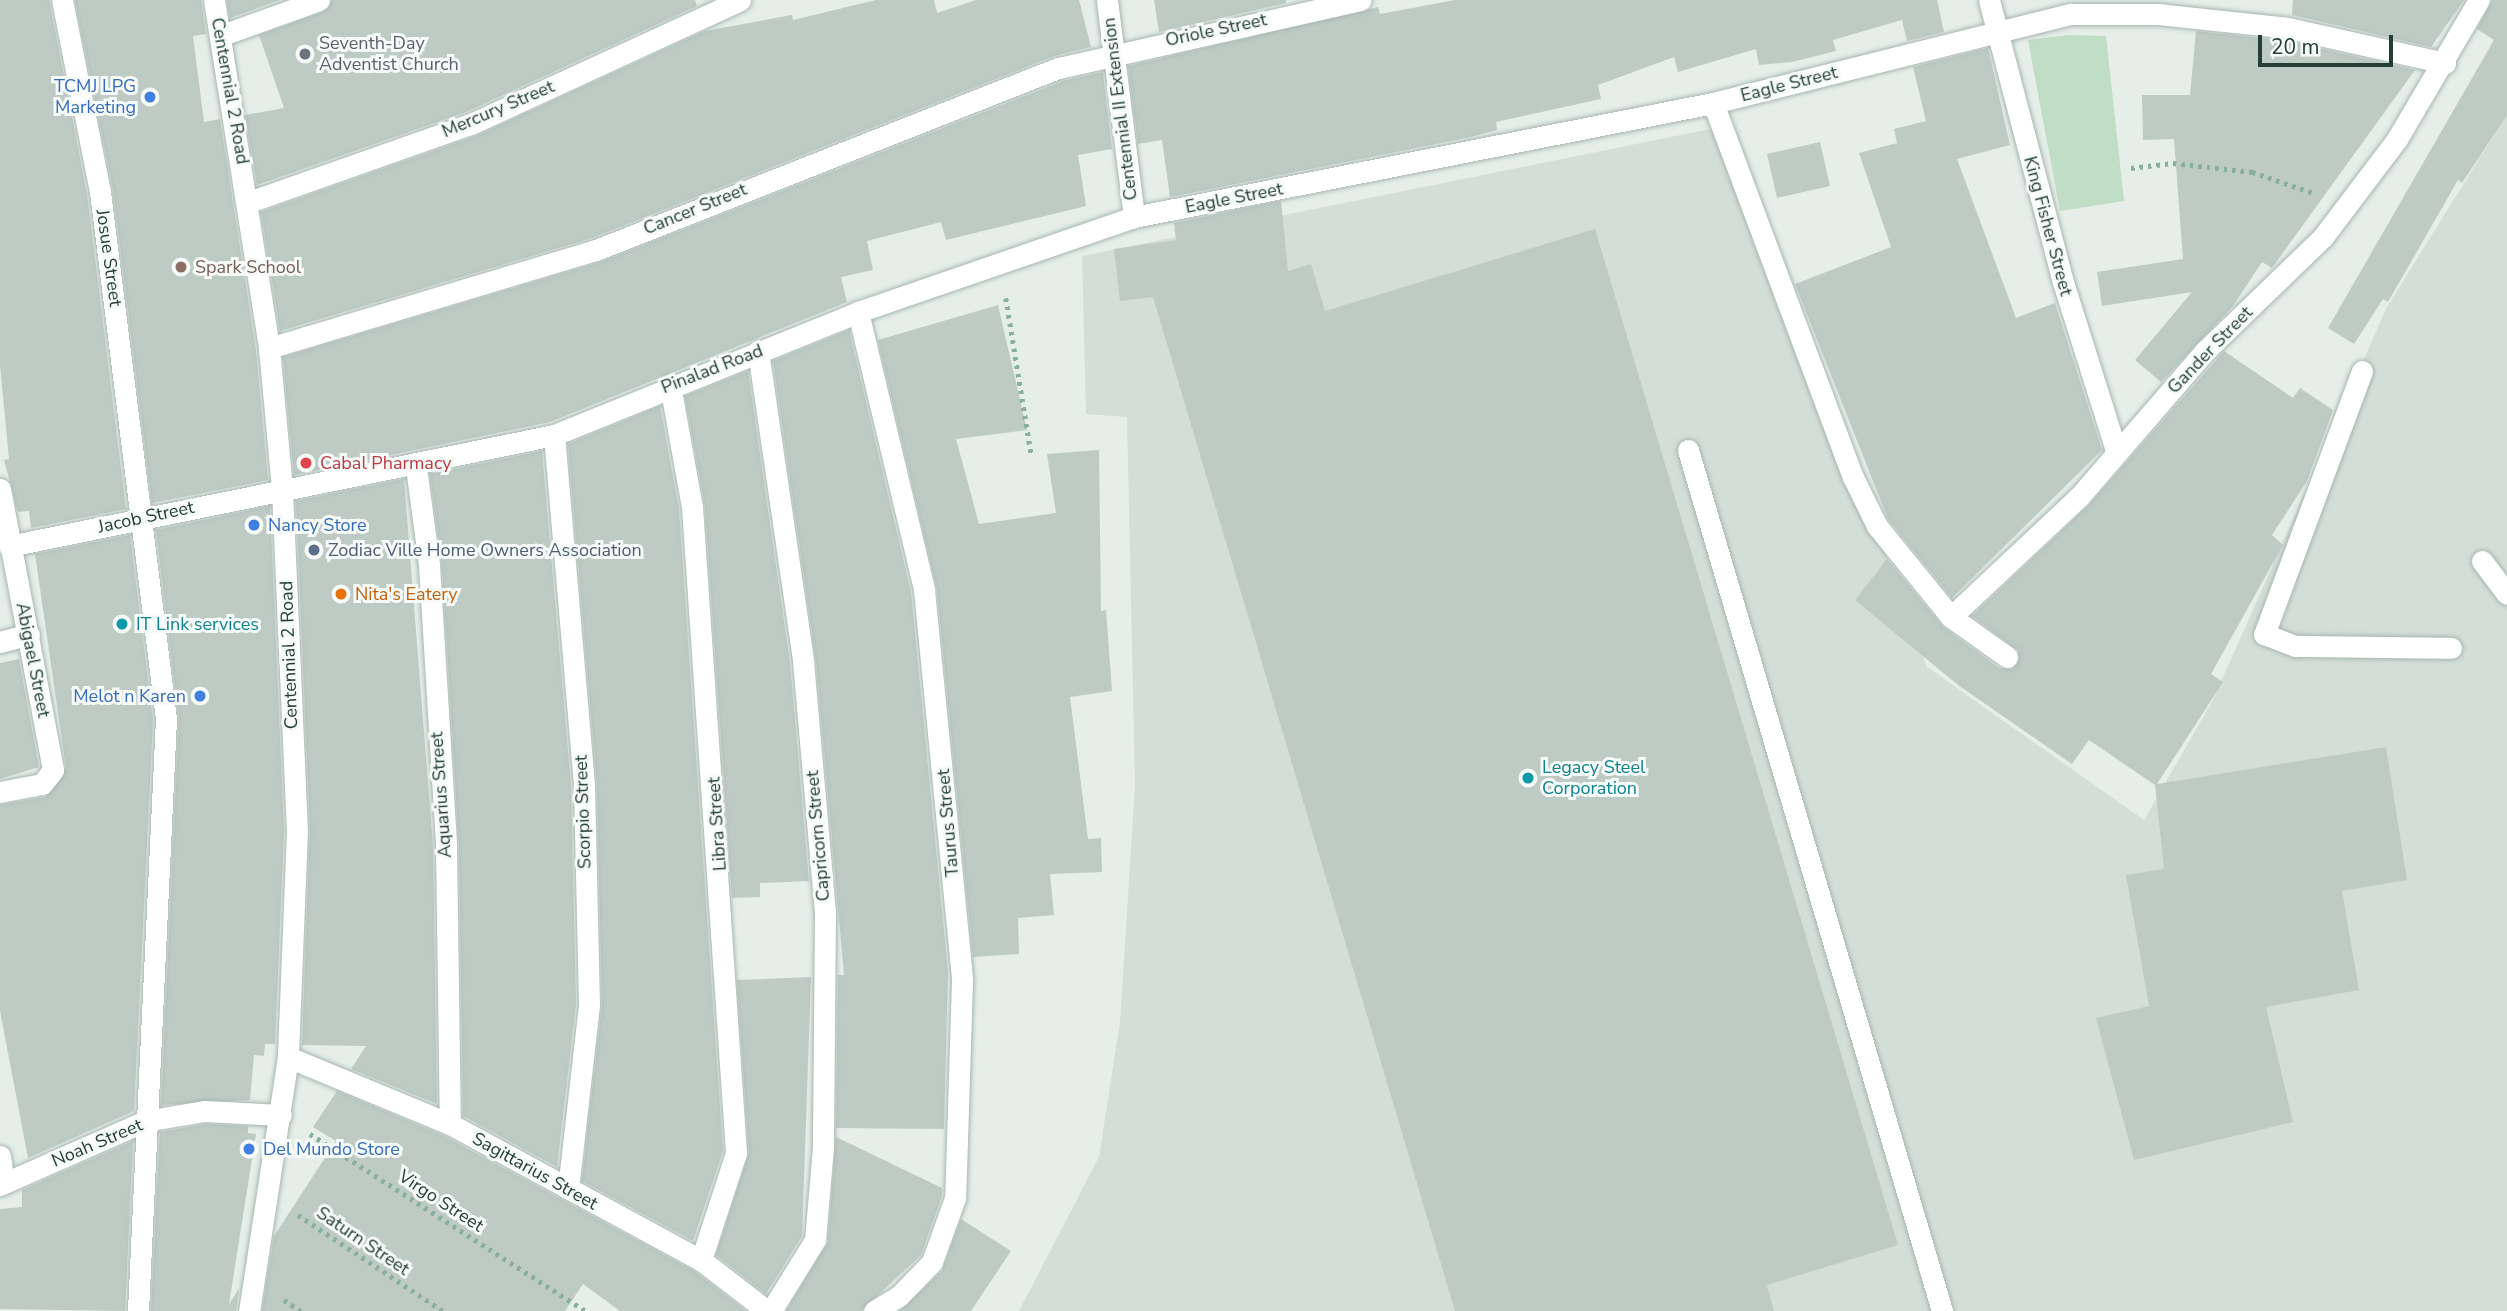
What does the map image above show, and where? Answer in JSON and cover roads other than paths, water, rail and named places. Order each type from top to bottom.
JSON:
[{"type":"street","name":"Josue Street","points":[[62,0],[100,192],[145,517],[166,719],[138,1311]]},
{"type":"street","name":"Centennial 2 Road","points":[[214,0],[249,202],[270,348],[282,489],[297,830],[288,1057],[249,1311]]},
{"type":"street","points":[[222,35],[319,0]]},
{"type":"street","name":"Mercury Street","points":[[249,202],[471,124],[740,0]]},
{"type":"street","name":"Centennial II Extension","points":[[1107,0],[1134,218]]},
{"type":"street","name":"Oriole Street","points":[[1113,51],[1360,0]]},
{"type":"street","name":"King Fisher Street","points":[[1989,0],[1994,32],[2116,450]]},
{"type":"street","name":"Gander Street","points":[[1951,617],[2080,497],[2116,450],[2346,209],[2445,63],[2479,0]]},
{"type":"street","name":"Eagle Street","points":[[1134,218],[1713,103],[2071,15],[2158,14],[2288,28],[2445,63]]},
{"type":"street","name":"Cancer Street","points":[[270,348],[596,250],[870,138],[1113,51]]},
{"type":"street","points":[[1713,103],[1853,477],[1877,526],[1951,617],[2007,657]]},
{"type":"street","name":"Pinalad Road","points":[[282,489],[416,467],[554,435],[670,385],[858,312],[1134,218]]},
{"type":"street","name":"Taurus Street","points":[[858,312],[924,590],[962,981],[955,1198],[932,1262],[900,1296],[874,1311]]},
{"type":"street","name":"Capricorn Street","points":[[758,351],[803,662],[825,911],[823,1147],[815,1240],[769,1311]]},
{"type":"street","points":[[2362,371],[2264,634],[2296,646],[2451,648]]},
{"type":"street","name":"Libra Street","points":[[670,385],[692,507],[736,1153],[701,1259]]},
{"type":"street","name":"Scorpio Street","points":[[554,435],[584,785],[589,1005],[569,1189]]},
{"type":"street","points":[[1688,450],[1942,1311]]},
{"type":"street","name":"Aquarius Street","points":[[416,467],[429,565],[446,846],[450,1124]]},
{"type":"street","name":"Abigael Street","points":[[0,489],[53,770],[42,784],[0,792]]},
{"type":"street","name":"Jacob Street","points":[[9,546],[282,489]]},
{"type":"street","points":[[2482,561],[2507,594]]},
{"type":"street","points":[[0,642],[29,635]]},
{"type":"street","name":"Sagittarius Street","points":[[288,1057],[450,1124],[701,1259],[769,1311]]},
{"type":"street","name":"Noah Street","points":[[2,1184],[145,1121],[205,1111],[281,1115]]},
{"type":"street","points":[[0,1156],[2,1184]]},
{"type":"place","name":"Seventh-Day Adventist Church","points":[[305,54]]},
{"type":"place","name":"TCMJ LPG Marketing","points":[[150,97]]},
{"type":"place","name":"Spark School","points":[[181,267]]},
{"type":"place","name":"Cabal Pharmacy","points":[[306,463]]},
{"type":"place","name":"Nancy Store","points":[[254,525]]},
{"type":"place","name":"Zodiac Ville Home Owners Association","points":[[314,550]]},
{"type":"place","name":"Nita's Eatery","points":[[341,594]]},
{"type":"place","name":"IT Link services","points":[[122,624]]},
{"type":"place","name":"Melot n Karen","points":[[200,696]]},
{"type":"place","name":"Legacy Steel Corporation","points":[[1528,778]]},
{"type":"place","name":"Del Mundo Store","points":[[249,1149]]}]
